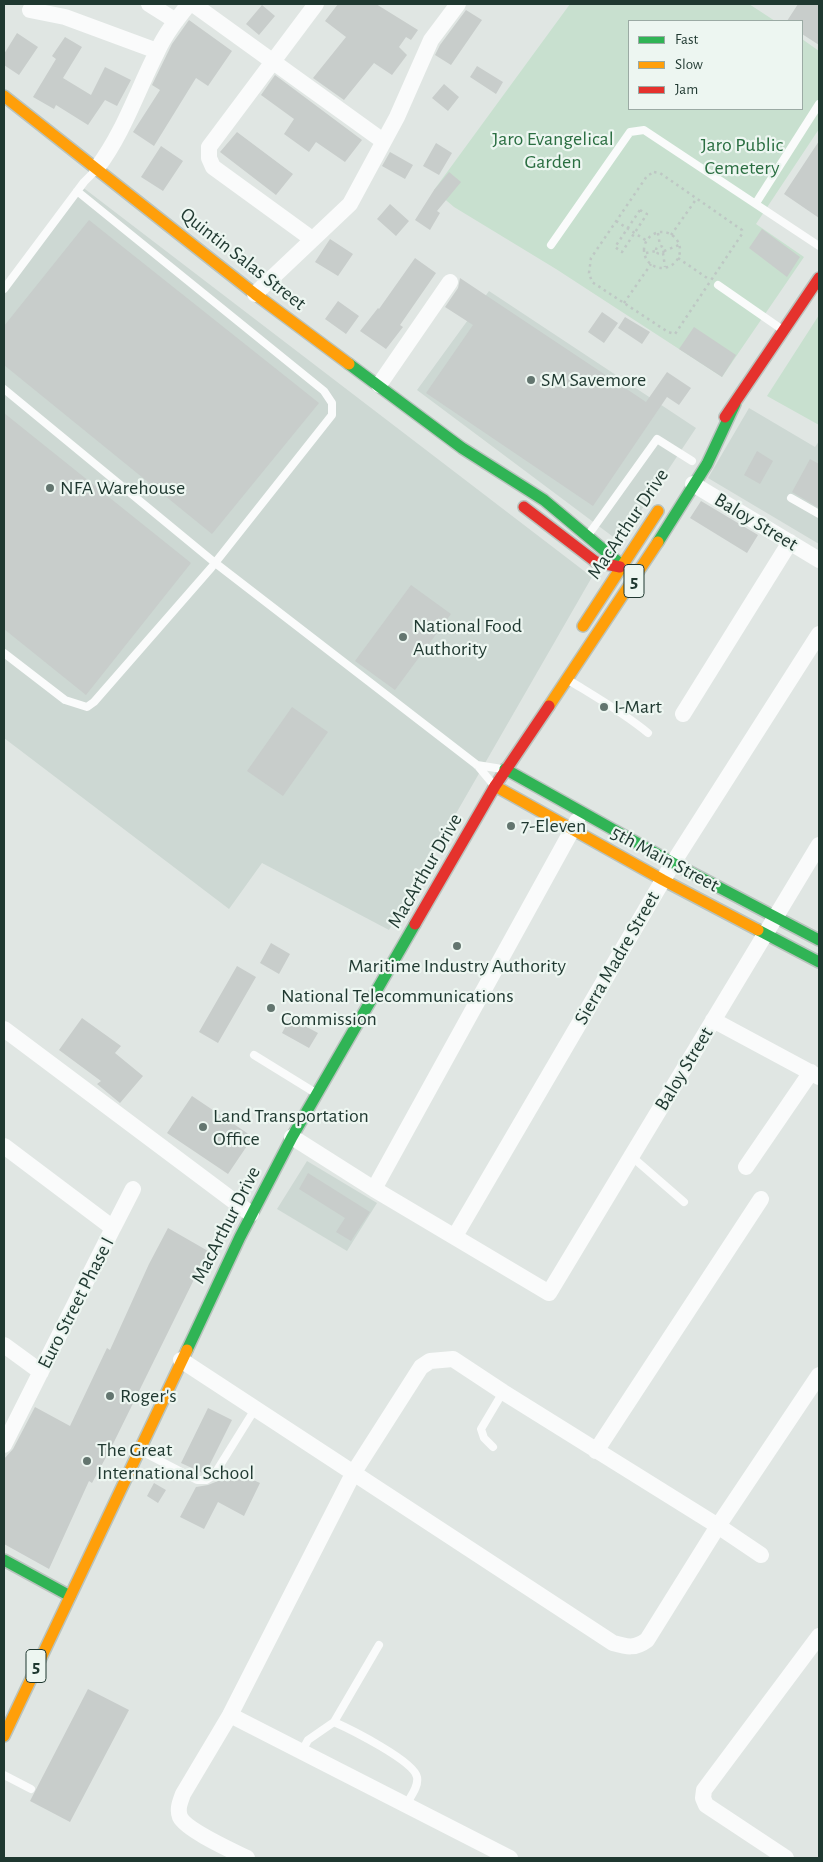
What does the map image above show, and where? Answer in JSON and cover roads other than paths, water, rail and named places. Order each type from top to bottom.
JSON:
[{"type":"main road","name":"Quintin Salas Street","points":[[4,96],[255,294],[462,448],[494,465],[588,535],[605,549],[620,567],[636,577]]},
{"type":"main road","name":"MacArthur Drive","points":[[4,1736],[251,1214],[292,1137],[494,786],[636,577],[691,472],[819,278]]},
{"type":"main road","name":"MacArthur Drive","points":[[691,472],[707,464],[735,404]]},
{"type":"main road","name":"Quintin Salas Street","points":[[462,448],[489,480]]},
{"type":"main road","name":"Quintin Salas Street","points":[[512,497],[596,562],[620,567]]},
{"type":"main road","name":"MacArthur Drive","points":[[577,636],[620,567],[664,502]]},
{"type":"main road","name":"MacArthur Drive","points":[[518,749],[554,678]]},
{"type":"main road","name":"5th Main Street","points":[[505,770],[673,863],[819,940]]},
{"type":"main road","name":"5th Main Street","points":[[494,786],[663,880],[819,962]]},
{"type":"main road","points":[[4,1560],[70,1596]]},
{"type":"street","points":[[149,4],[176,22]]},
{"type":"street","points":[[97,168],[120,134],[157,51],[176,22],[191,4],[383,142]]},
{"type":"street","points":[[312,239],[213,167],[209,158],[209,147],[316,4]]},
{"type":"street","points":[[255,294],[350,204],[397,117],[431,40],[458,4]]},
{"type":"street","points":[[30,10],[65,17],[157,51]]},
{"type":"street","points":[[379,385],[450,282]]},
{"type":"street","name":"Baloy Street","points":[[691,472],[790,542],[819,560]]},
{"type":"street","points":[[684,714],[790,542]]},
{"type":"street","name":"Sierra Madre Street","points":[[455,1236],[673,863],[819,634]]},
{"type":"street","points":[[374,1189],[582,812]]},
{"type":"street","name":"Baloy Street","points":[[455,1236],[550,1294],[819,845]]},
{"type":"street","points":[[713,1020],[815,1075],[746,1167]]},
{"type":"street","points":[[4,1029],[251,1214]]},
{"type":"street","points":[[292,1137],[374,1189],[455,1236]]},
{"type":"street","name":"Euro Street Phase I","points":[[4,1146],[113,1228],[4,1445]]},
{"type":"street","points":[[113,1228],[134,1189]]},
{"type":"street","points":[[596,1451],[760,1199]]},
{"type":"street","points":[[4,1345],[41,1372]]},
{"type":"street","points":[[247,1858],[190,1827],[180,1818],[179,1806],[183,1794],[230,1715],[354,1472],[421,1367],[430,1361],[453,1359],[761,1555]]},
{"type":"street","points":[[181,1360],[613,1643],[627,1648],[638,1646],[647,1640],[718,1526],[819,1375]]},
{"type":"street","points":[[786,1858],[706,1805],[703,1798],[704,1790],[819,1636]]},
{"type":"street","points":[[230,1715],[510,1858]]},
{"type":"lane","points":[[756,203],[819,104]]},
{"type":"lane","points":[[552,245],[630,132],[644,130],[819,246]]},
{"type":"lane","points":[[4,289],[77,191],[97,168]]},
{"type":"lane","points":[[4,653],[65,700],[86,707],[94,702],[214,562],[332,415],[332,403],[324,391],[77,191]]},
{"type":"lane","points":[[718,285],[784,330]]},
{"type":"lane","points":[[4,388],[214,562],[477,765],[494,786]]},
{"type":"lane","points":[[588,535],[658,440],[691,472]]},
{"type":"lane","points":[[791,498],[819,514]]},
{"type":"lane","points":[[566,678],[615,711],[632,719],[648,733]]},
{"type":"lane","points":[[477,765],[505,770]]},
{"type":"lane","points":[[254,1055],[318,1094]]},
{"type":"lane","points":[[632,1156],[684,1202]]},
{"type":"lane","points":[[493,1447],[484,1438],[481,1429],[503,1392]]},
{"type":"lane","points":[[138,1450],[197,1480],[206,1480],[214,1475],[255,1409]]},
{"type":"lane","points":[[302,1751],[308,1740],[334,1722],[379,1645]]},
{"type":"lane","points":[[334,1722],[403,1760],[414,1769],[417,1776],[417,1784],[406,1805]]},
{"type":"lane","points":[[4,1775],[31,1789]]},
{"type":"place","name":"SM Savemore","points":[[531,380]]},
{"type":"place","name":"NFA Warehouse","points":[[50,488]]},
{"type":"place","name":"National Food Authority","points":[[403,637]]},
{"type":"place","name":"I-Mart","points":[[604,707]]},
{"type":"place","name":"7-Eleven","points":[[511,826]]},
{"type":"place","name":"Maritime Industry Authority","points":[[457,946]]},
{"type":"place","name":"National Telecommunications Commission","points":[[271,1008]]},
{"type":"place","name":"Land Transportation Office","points":[[203,1127]]},
{"type":"place","name":"Roger's","points":[[110,1396]]},
{"type":"place","name":"The Great International School","points":[[87,1461]]},
{"type":"park label","name":"Jaro Evangelical Garden","points":[[553,150]]},
{"type":"park label","name":"Jaro Public Cemetery","points":[[742,156]]}]
